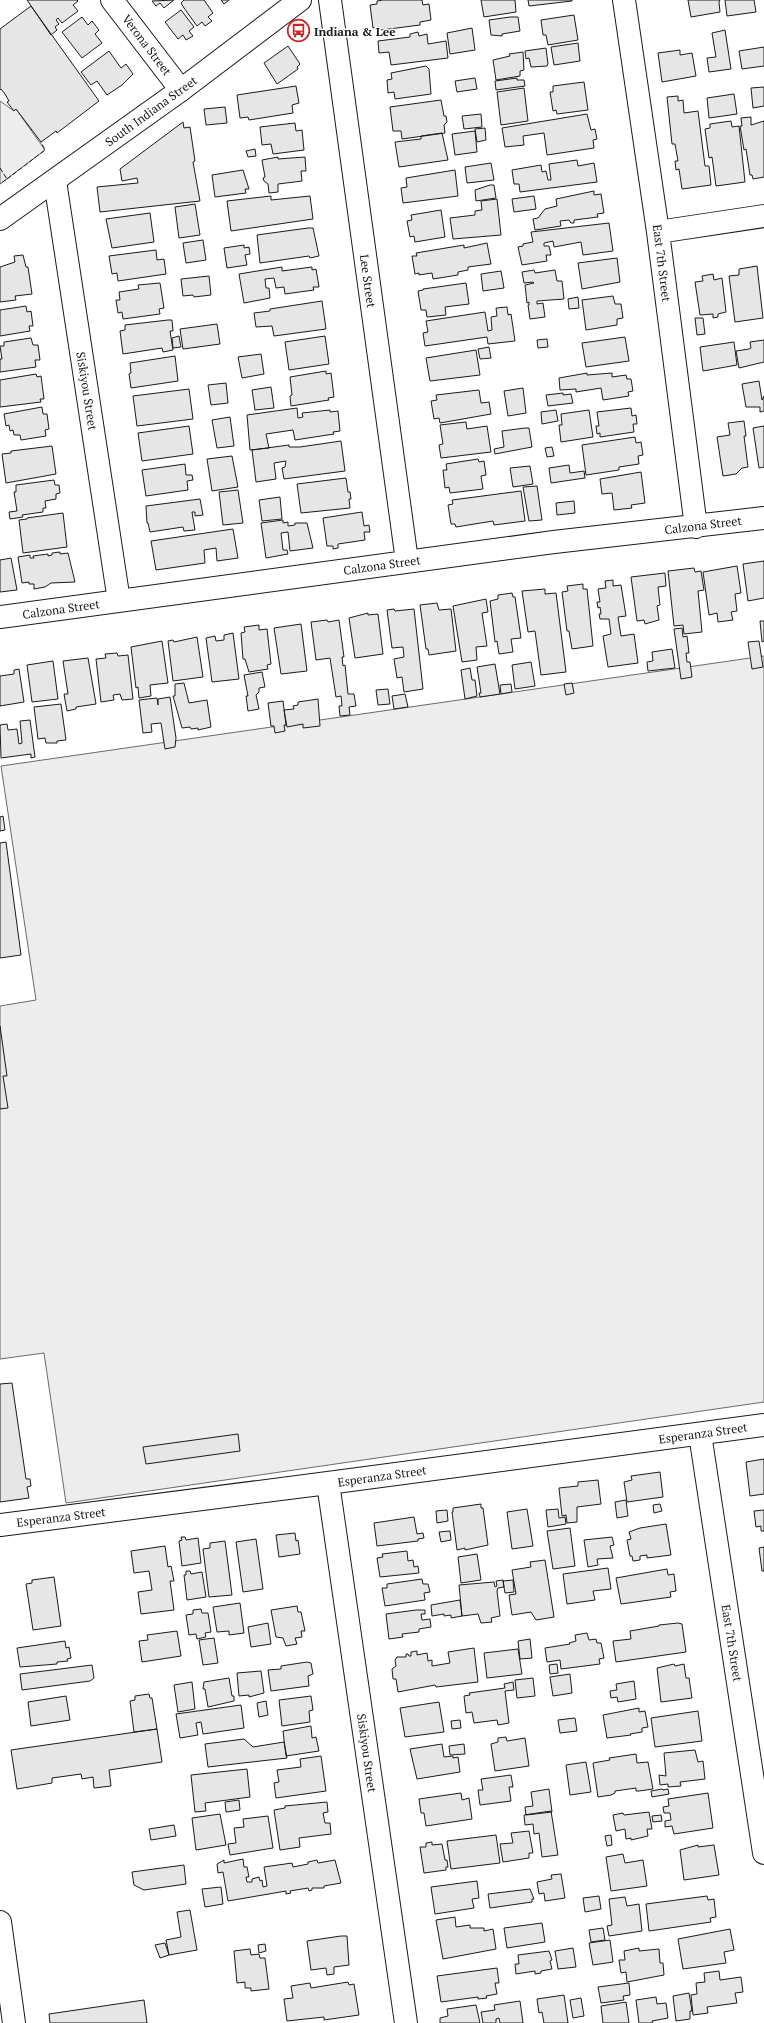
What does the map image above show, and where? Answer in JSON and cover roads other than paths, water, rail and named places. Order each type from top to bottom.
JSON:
[{"type":"street","name":"Verona Street","points":[[112,0],[181,90]]},
{"type":"street","name":"South Indiana Street","points":[[0,219],[181,90],[300,0]]},
{"type":"street","name":"Lee Street","points":[[330,0],[407,561]]},
{"type":"street","name":"East 7th Street","points":[[624,0],[658,232],[696,527]]},
{"type":"street","name":"Siskiyou Street","points":[[55,181],[119,601]]},
{"type":"street","points":[[658,232],[764,216]]},
{"type":"street","name":"Calzona Street","points":[[0,617],[407,561],[554,542],[696,527],[764,518]]},
{"type":"street","name":"Esperanza Street","points":[[0,1525],[764,1425]]},
{"type":"street","name":"East 7th Street","points":[[700,1434],[764,1853]]},
{"type":"street","name":"Siskiyou Street","points":[[328,1483],[406,2023]]},
{"type":"street","points":[[0,1922],[14,2023]]},
{"type":"place","name":"Indiana & Lee","points":[[298,31]]}]
